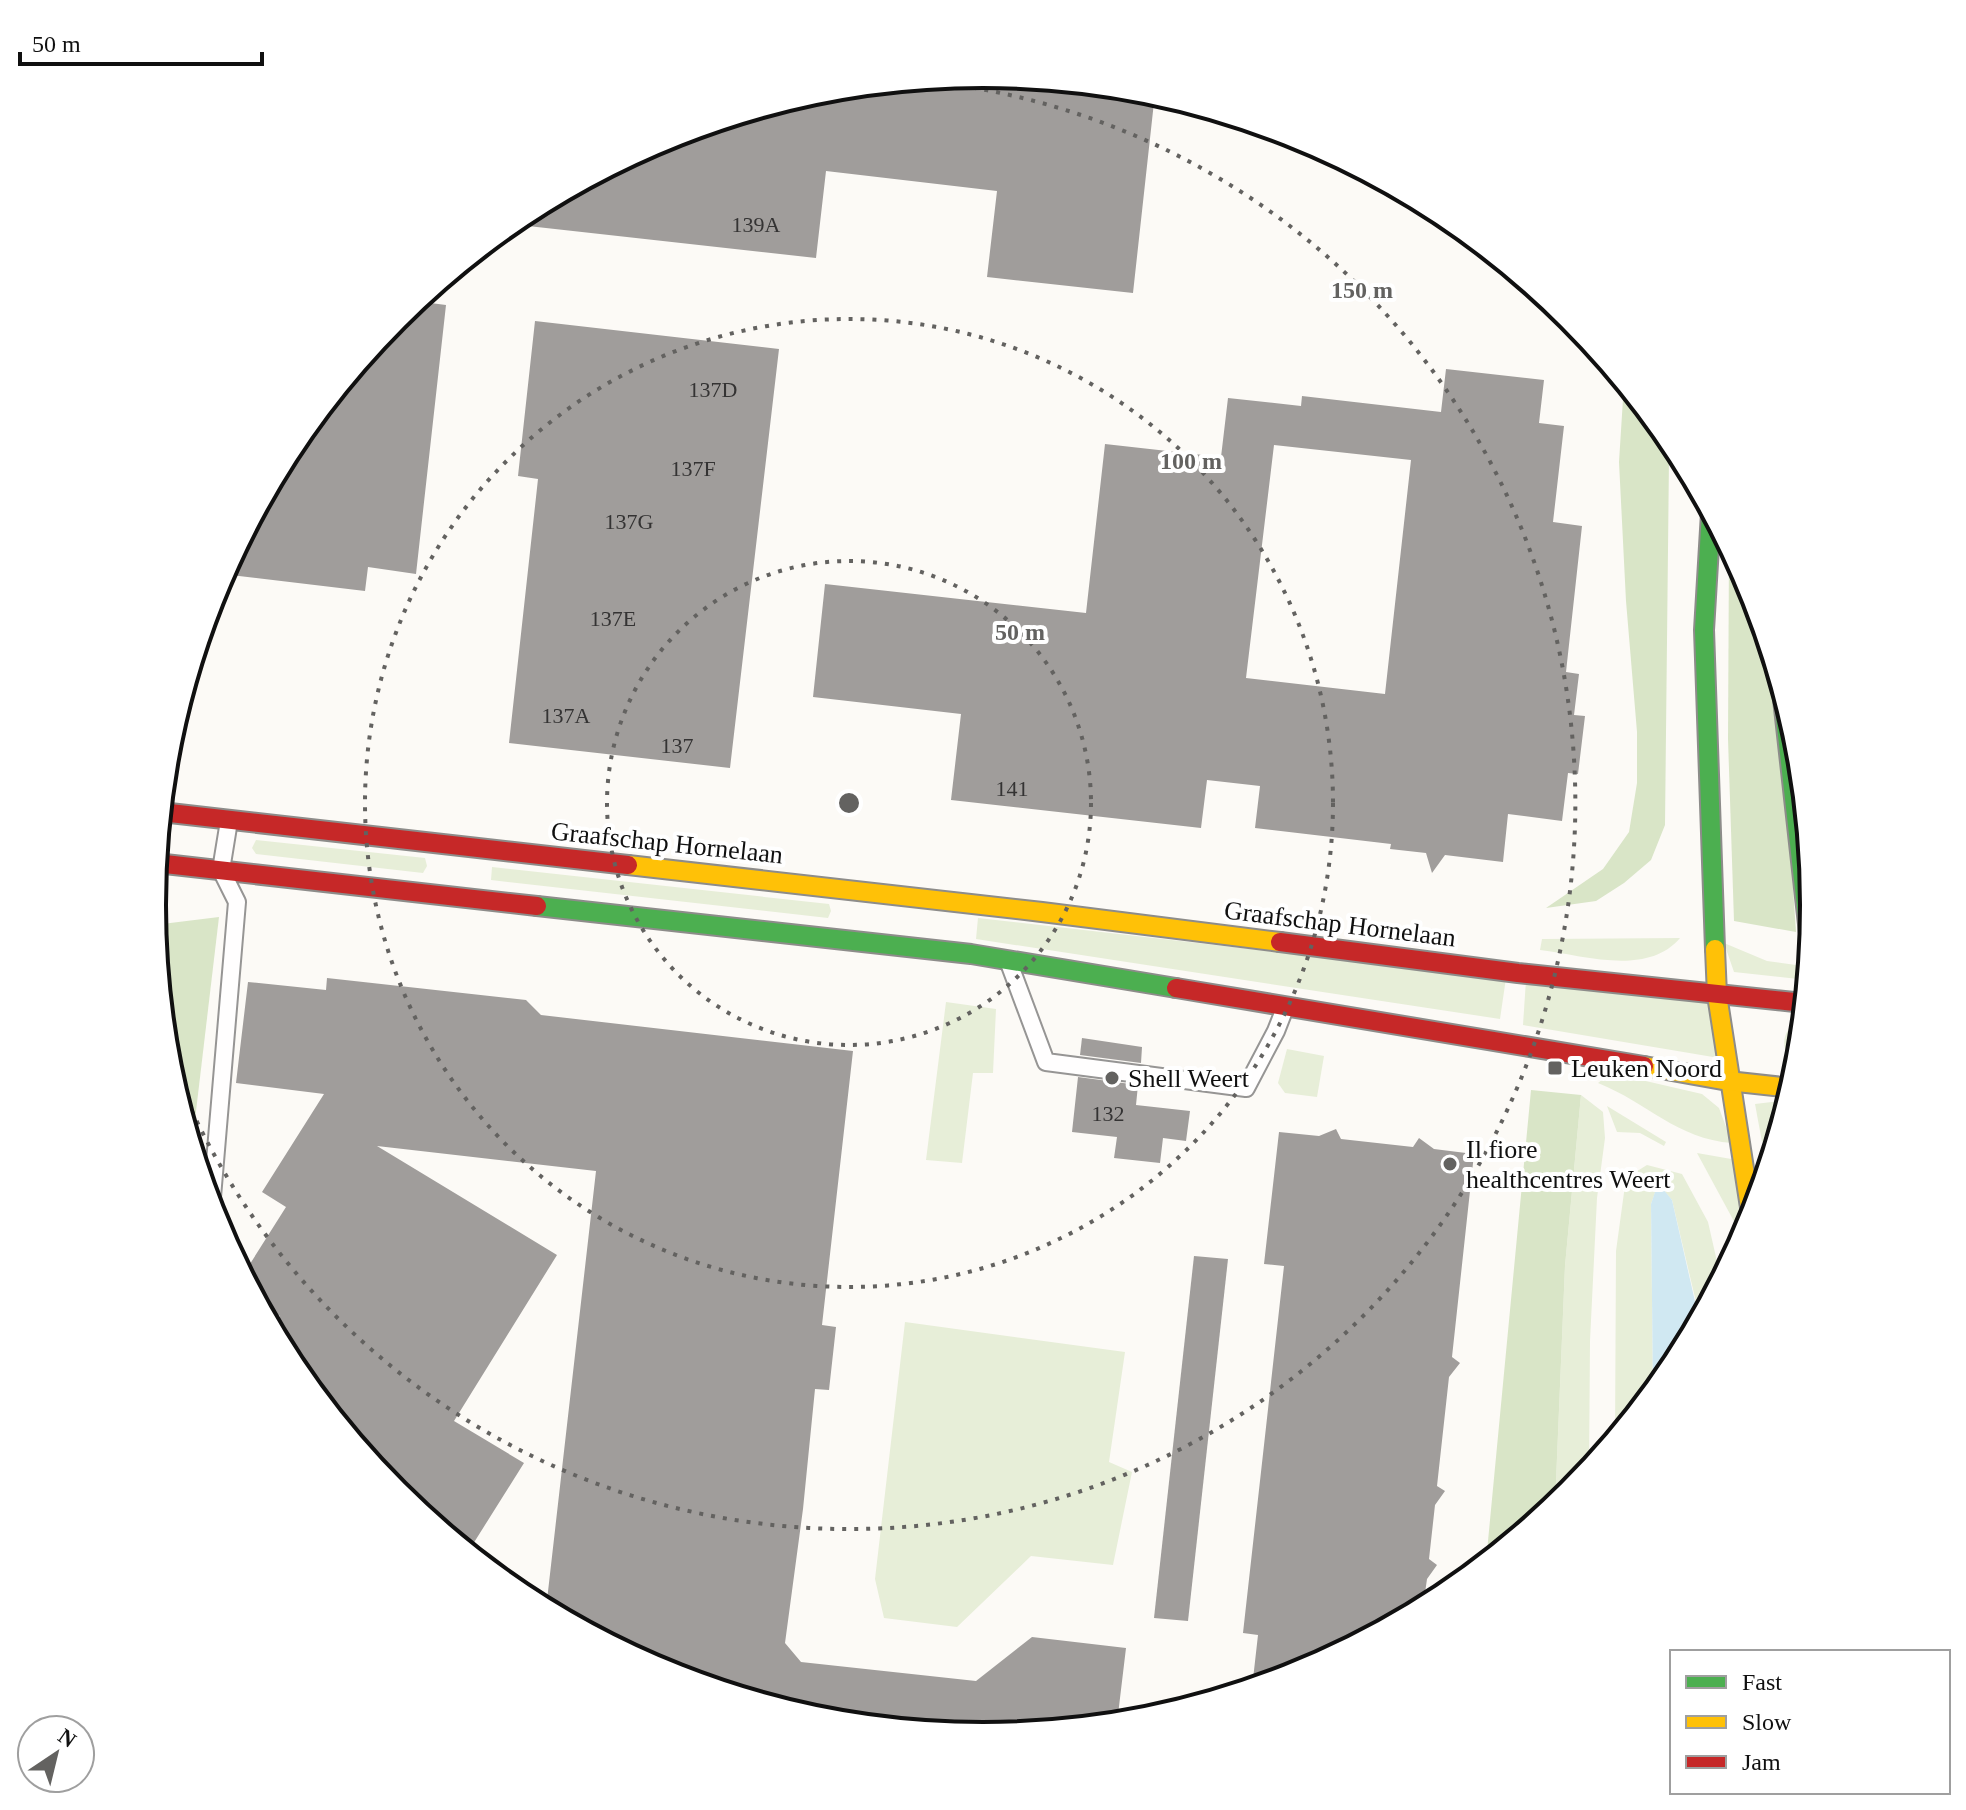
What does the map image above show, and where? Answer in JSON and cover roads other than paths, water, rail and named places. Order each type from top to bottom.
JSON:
[{"type":"street","points":[[1710,532],[1704,630],[1717,995],[1747,1193]]},
{"type":"street","name":"Graafschap Hornelaan","points":[[172,813],[457,852],[1794,1002]]},
{"type":"street","points":[[168,864],[454,889],[864,936],[1728,1081],[1779,1087]]},
{"type":"lane","points":[[213,1180],[237,902],[221,870],[229,819]]},
{"type":"lane","points":[[1008,961],[1046,1062],[1246,1088],[1286,1005]]},
{"type":"water","points":[[1658,1183],[1672,1200],[1696,1305],[1653,1372],[1651,1204]]},
{"type":"place","name":"Leuken Noord","points":[[1555,1068]]},
{"type":"place","name":"Shell Weert","points":[[1112,1078]]},
{"type":"place","name":"Il fiore healthcentres Weert","points":[[1450,1164]]}]
